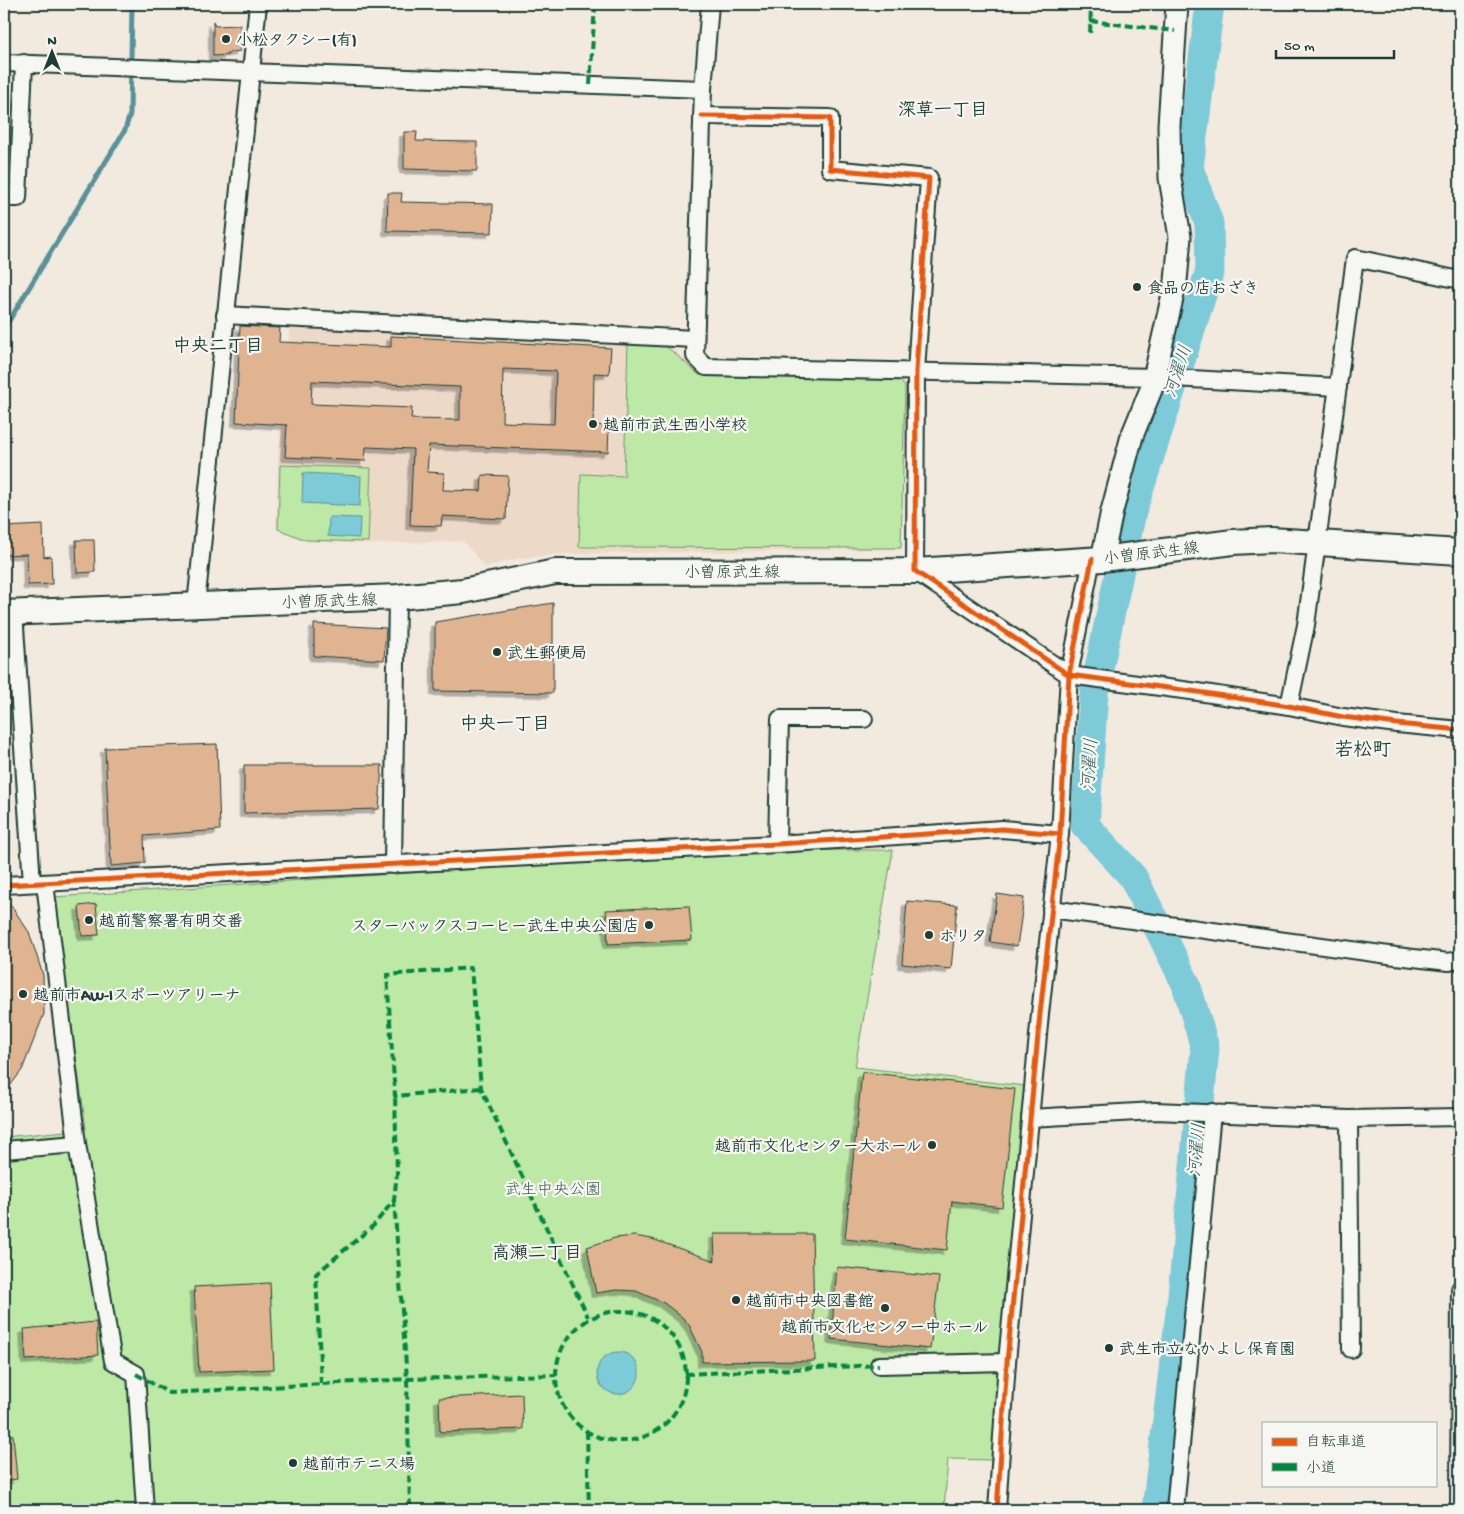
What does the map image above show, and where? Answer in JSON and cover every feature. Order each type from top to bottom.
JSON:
[{"type":"main road","name":"小曽原武生線","points":[[9,613],[397,597],[463,591],[554,572],[915,571],[1106,558],[1233,542],[1271,540],[1460,552]]},
{"type":"street","points":[[196,605],[258,4]]},
{"type":"street","points":[[710,4],[703,89],[694,356],[706,368],[1155,377],[1338,387]]},
{"type":"street","points":[[997,1510],[1006,1362],[1060,834],[1069,676],[1106,558],[1112,511],[1132,436],[1155,377],[1176,282],[1180,237],[1170,178],[1169,125],[1177,4]]},
{"type":"street","points":[[4,63],[703,89]]},
{"type":"street","points":[[4,198],[18,198],[24,64]]},
{"type":"street","points":[[702,116],[830,118],[830,169],[929,178],[916,371],[915,571],[1069,676],[1198,692],[1290,706],[1343,717],[1460,730]]},
{"type":"street","points":[[1290,706],[1306,625],[1355,258],[1460,280]]},
{"type":"street","points":[[225,315],[695,339]]},
{"type":"street","points":[[393,865],[397,597]]},
{"type":"street","points":[[9,613],[38,883],[77,1144],[113,1362],[136,1374],[144,1510]]},
{"type":"street","points":[[777,844],[780,719],[864,719]]},
{"type":"street","points":[[4,885],[777,844],[1002,829],[1060,834]]},
{"type":"street","points":[[1051,909],[1396,956],[1449,962],[1460,959]]},
{"type":"street","points":[[1030,1118],[1155,1111],[1349,1119],[1460,1117]]},
{"type":"street","points":[[1175,1510],[1212,1112]]},
{"type":"street","points":[[1349,1119],[1351,1349]]},
{"type":"street","points":[[4,1150],[77,1144]]},
{"type":"street","points":[[1459,1510],[1460,1289]]},
{"type":"street","points":[[879,1365],[1006,1362]]},
{"type":"shaded area","name":"越前市武生西小学校","points":[[290,325],[667,343],[700,374],[899,377],[907,385],[901,549],[563,554],[520,558],[485,567],[463,541],[369,544],[306,541],[276,529],[278,464]]},
{"type":"green space","points":[[628,343],[666,346],[699,375],[898,378],[905,387],[901,548],[579,547],[581,474],[624,476]]},
{"type":"green space","points":[[280,465],[371,468],[368,542],[306,540],[278,529]]},
{"type":"green space","name":"武生中央公園","points":[[781,850],[893,850],[855,1067],[1025,1086],[993,1460],[948,1459],[944,1510],[881,1510],[880,1508],[768,1510],[4,1510],[4,1137],[86,1129],[54,897]]},
{"type":"water","points":[[303,473],[361,476],[360,506],[302,503]]},
{"type":"water","points":[[329,517],[360,518],[359,538],[328,536]]},
{"type":"water","points":[[614,1352],[622,1352],[633,1358],[639,1373],[633,1388],[622,1394],[614,1394],[603,1388],[597,1377],[597,1369],[603,1358]]},
{"type":"building","points":[[213,21],[215,26],[240,25],[240,51],[227,53],[228,55],[213,56]]},
{"type":"building","points":[[404,132],[417,132],[416,141],[477,142],[477,171],[404,169]]},
{"type":"building","points":[[388,193],[402,193],[401,202],[493,204],[492,233],[387,231]]},
{"type":"building","points":[[240,326],[280,328],[279,342],[391,347],[391,336],[611,348],[609,374],[594,373],[593,425],[609,426],[608,452],[429,445],[427,472],[444,473],[443,490],[481,491],[482,475],[508,476],[506,519],[442,516],[441,526],[410,525],[413,449],[366,447],[365,461],[285,457],[287,425],[236,422]],"holes":[[[503,369],[556,371],[554,424],[502,422]],[[312,381],[460,387],[460,420],[411,419],[412,408],[311,404]]]},
{"type":"building","points":[[43,525],[44,557],[51,556],[52,584],[28,585],[27,554],[4,555],[4,527]]},
{"type":"building","points":[[76,540],[94,540],[95,572],[77,573]]},
{"type":"building","points":[[553,603],[553,693],[435,691],[435,622]]},
{"type":"building","points":[[314,624],[386,628],[384,660],[314,656]]},
{"type":"building","points":[[217,744],[220,830],[144,836],[145,863],[111,866],[105,748]]},
{"type":"building","points":[[244,765],[382,765],[379,809],[244,813]]},
{"type":"building","points":[[997,894],[1024,898],[1017,946],[990,942]]},
{"type":"building","name":"越前市AW-Iスポーツアリーナ","points":[[4,895],[29,932],[43,975],[44,1014],[22,1070],[4,1094]]},
{"type":"building","name":"ホリタ","points":[[907,901],[957,905],[951,969],[902,964]]},
{"type":"building","name":"越前警察署有明交番","points":[[96,904],[99,935],[82,936],[79,906]]},
{"type":"building","name":"スターバックスコーヒー武生中央公園店","points":[[689,906],[692,940],[608,944],[606,910]]},
{"type":"building","name":"越前市文化センター大ホール","points":[[862,1072],[1015,1089],[1002,1207],[952,1201],[947,1250],[845,1239]]},
{"type":"building","name":"越前市中央図書館","points":[[714,1234],[812,1234],[815,1361],[702,1362],[702,1352],[689,1325],[664,1303],[636,1291],[616,1290],[596,1293],[587,1247],[615,1238],[634,1236],[652,1239],[715,1261]]},
{"type":"building","name":"越前市文化センター中ホール","points":[[837,1267],[939,1277],[930,1349],[831,1339]]},
{"type":"building","points":[[270,1283],[274,1369],[199,1372],[194,1287]]},
{"type":"building","points":[[96,1322],[98,1355],[26,1360],[24,1329]]},
{"type":"building","points":[[522,1394],[523,1429],[440,1432],[439,1398]]},
{"type":"building","points":[[4,1435],[13,1435],[17,1479],[4,1481]]},
{"type":"waterway","points":[[4,329],[125,130],[130,114],[132,4]]},
{"type":"waterway","name":"河濯川","points":[[1156,1510],[1182,1296],[1205,1048],[1186,984],[1133,877],[1085,825],[1094,692],[1132,512],[1210,270],[1209,223],[1189,168],[1210,4]]},
{"type":"marked path","points":[[590,85],[595,4]]},
{"type":"marked path","points":[[1074,4],[1091,6],[1090,35]]},
{"type":"marked path","points":[[1090,21],[1175,31]]},
{"type":"marked path","points":[[481,1088],[395,1096],[387,975],[471,968],[481,1088],[588,1317]]},
{"type":"marked path","points":[[321,1384],[316,1274],[374,1225],[394,1200],[397,1173],[395,1096]]},
{"type":"marked path","points":[[394,1200],[407,1379],[410,1510]]},
{"type":"marked path","points":[[621,1311],[634,1312],[646,1316],[667,1330],[681,1351],[685,1363],[686,1376],[685,1389],[681,1401],[667,1422],[646,1436],[634,1440],[621,1441],[608,1440],[596,1436],[575,1422],[561,1401],[557,1389],[556,1376],[557,1363],[561,1351],[575,1330],[596,1316],[608,1312],[621,1311]]},
{"type":"marked path","points":[[685,1374],[879,1365]]},
{"type":"marked path","points":[[136,1374],[169,1393],[407,1379],[556,1375]]},
{"type":"marked path","points":[[587,1431],[589,1510]]},
{"type":"cycle path","points":[[702,116],[830,118],[830,169],[929,178],[916,371],[915,571],[1069,675],[1198,692],[1289,706],[1343,717],[1460,730]]},
{"type":"cycle path","points":[[997,1510],[1007,1362],[1040,1014],[1060,834],[1069,675],[1092,559]]},
{"type":"cycle path","points":[[4,885],[777,844],[1002,829],[1060,834]]},
{"type":"place","name":"小松タクシー(有)","points":[[226,39]]},
{"type":"place","name":"食品の店おざき","points":[[1137,287]]},
{"type":"place","name":"越前市武生西小学校","points":[[593,424]]},
{"type":"place","name":"武生郵便局","points":[[497,652]]},
{"type":"place","name":"越前警察署有明交番","points":[[89,920]]},
{"type":"place","name":"スターバックスコーヒー武生中央公園店","points":[[649,925]]},
{"type":"place","name":"ホリタ","points":[[929,935]]},
{"type":"place","name":"越前市AW-Iスポーツアリーナ","points":[[23,994]]},
{"type":"place","name":"越前市文化センター大ホール","points":[[932,1145]]},
{"type":"place","name":"越前市中央図書館","points":[[736,1300]]},
{"type":"place","name":"越前市文化センター中ホール","points":[[885,1308]]},
{"type":"place","name":"武生市立なかよし保育園","points":[[1109,1348]]},
{"type":"place","name":"越前市テニス場","points":[[293,1463]]},
{"type":"district","name":"深草一丁目","points":[[943,109]]},
{"type":"district","name":"中央二丁目","points":[[218,345]]},
{"type":"district","name":"中央一丁目","points":[[505,723]]},
{"type":"district","name":"若松町","points":[[1363,748]]},
{"type":"district","name":"高瀬二丁目","points":[[537,1252]]}]
